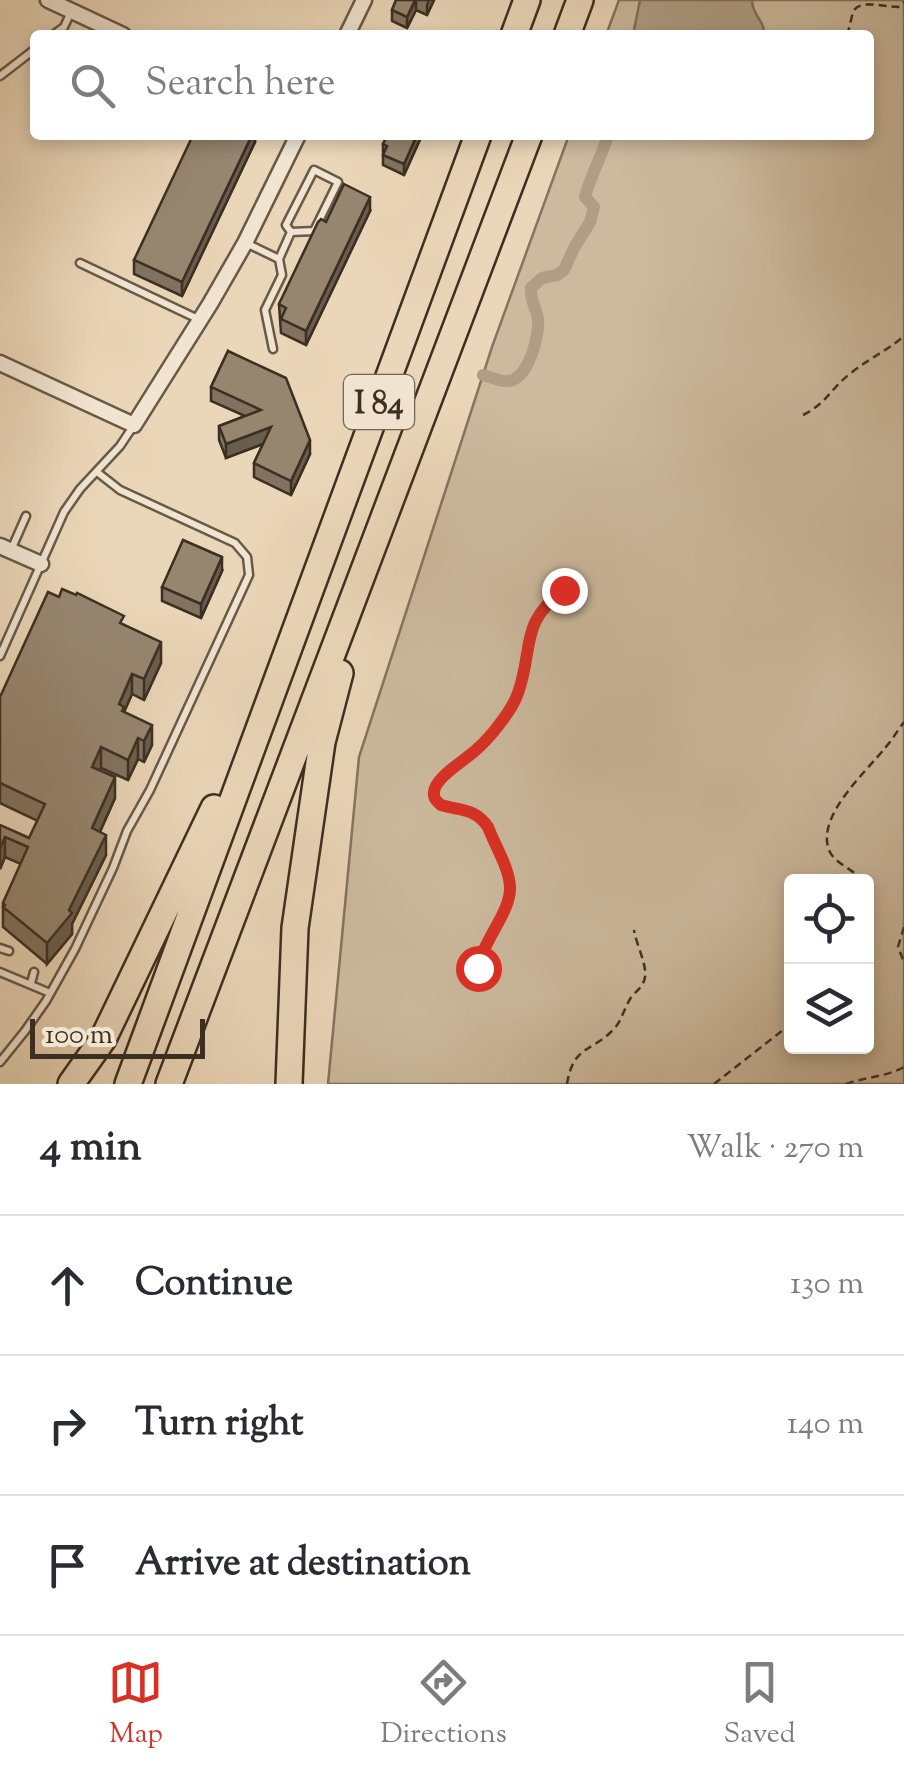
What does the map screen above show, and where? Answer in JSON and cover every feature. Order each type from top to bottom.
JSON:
[{"type":"highway","points":[[516,30],[527,0]]},
{"type":"highway","points":[[569,30],[580,0]]},
{"type":"highway","name":"I 84","points":[[128,1084],[476,140]]},
{"type":"highway","name":"I 84","points":[[169,1084],[528,140]]},
{"type":"highway","points":[[288,1084],[295,928],[319,760],[363,575]]},
{"type":"highway","points":[[72,1084],[102,1039],[280,668]]},
{"type":"street","points":[[48,0],[113,30]]},
{"type":"street","points":[[349,30],[364,0]]},
{"type":"street","points":[[0,363],[134,426],[245,242],[296,140]]},
{"type":"street","points":[[5,548],[41,564]]},
{"type":"lane","points":[[60,30],[71,10]]},
{"type":"lane","points":[[0,76],[30,53]]},
{"type":"lane","points":[[314,170],[338,182],[314,231],[290,232],[286,225],[314,170]]},
{"type":"lane","points":[[272,349],[266,310],[282,275],[279,259],[290,232]]},
{"type":"lane","points":[[245,242],[279,259]]},
{"type":"lane","points":[[80,263],[200,320]]},
{"type":"lane","points":[[0,656],[64,512],[134,426]]},
{"type":"lane","points":[[0,1062],[25,1032],[75,949],[250,569],[247,557],[235,543],[120,490],[98,472]]},
{"type":"lane","points":[[5,548],[26,516]]},
{"type":"lane","points":[[0,632],[9,636]]},
{"type":"lane","points":[[0,948],[10,951]]},
{"type":"lane","points":[[0,972],[50,993]]},
{"type":"lane","points":[[31,984],[34,972]]},
{"type":"path","points":[[849,30],[858,6],[898,7],[904,2]]},
{"type":"path","points":[[802,415],[823,403],[850,373],[889,350],[904,336]]},
{"type":"path","points":[[478,980],[484,946],[506,906],[510,884],[483,820],[467,810],[441,805],[434,792],[444,776],[490,737],[514,703],[537,618],[564,590]]},
{"type":"path","points":[[857,874],[830,855],[830,823],[846,796],[904,722]]},
{"type":"path","points":[[904,927],[898,947],[904,962]]},
{"type":"path","points":[[567,1084],[572,1064],[613,1031],[644,981],[646,973],[634,930]]},
{"type":"path","points":[[714,1084],[784,1029]]},
{"type":"path","points":[[846,1084],[884,1076],[904,1067]]},
{"type":"shaded area","points":[[619,0],[904,0],[904,1084],[328,1084],[359,757],[492,347],[567,140],[874,140],[874,30],[608,30]]},
{"type":"shaded area","points":[[640,0],[752,0],[764,30],[634,30]]},
{"type":"building","points":[[396,0],[415,0],[407,17],[392,10]]},
{"type":"building","points":[[191,140],[250,140],[182,282],[134,260]]},
{"type":"building","points":[[385,140],[415,140],[404,164],[383,155],[387,146],[383,144]]},
{"type":"building","points":[[344,184],[370,197],[306,331],[281,319],[286,308],[279,304],[318,222],[326,222]]},
{"type":"building","points":[[228,351],[286,378],[310,440],[291,481],[254,463],[271,427],[226,444],[219,426],[261,410],[211,387]]},
{"type":"building","points":[[183,540],[222,557],[201,604],[162,587]]},
{"type":"building","points":[[62,589],[124,616],[120,623],[161,642],[144,679],[132,674],[119,704],[124,707],[122,711],[152,725],[144,741],[138,738],[128,760],[101,747],[92,767],[115,777],[92,828],[106,835],[69,910],[72,913],[47,943],[3,907],[28,847],[5,837],[0,848],[0,825],[29,838],[45,804],[0,783],[0,697],[48,592],[59,597]]},
{"type":"waterway","points":[[483,375],[507,381],[527,366],[538,326],[531,288],[542,278],[564,270],[590,222],[594,207],[585,197],[607,140]]},
{"type":"route","points":[[478,968],[484,946],[506,906],[510,884],[483,820],[476,813],[441,805],[434,792],[444,776],[490,737],[514,703],[537,618],[564,590]]}]
